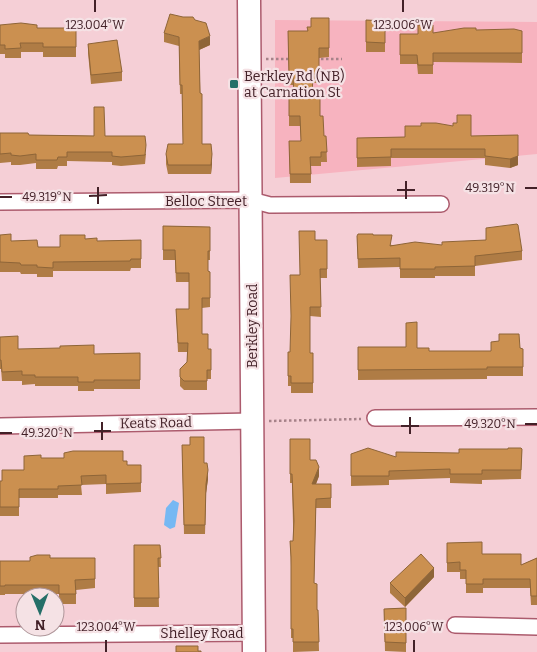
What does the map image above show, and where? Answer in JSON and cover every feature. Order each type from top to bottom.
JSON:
[{"type":"street","name":"Berkley Road","points":[[249,0],[254,643]]},
{"type":"street","name":"Belloc Street","points":[[0,202],[251,200],[270,205],[440,204]]},
{"type":"street","points":[[374,418],[537,417]]},
{"type":"street","name":"Keats Road","points":[[0,426],[252,421]]},
{"type":"street","points":[[454,626],[537,627]]},
{"type":"street","name":"Shelley Road","points":[[0,635],[254,643]]},
{"type":"path","points":[[263,59],[293,59]]},
{"type":"path","points":[[313,59],[342,59]]},
{"type":"path","points":[[252,421],[374,418]]},
{"type":"shaded area","points":[[275,20],[537,22],[537,154],[275,178]]},
{"type":"water","points":[[173,500],[179,503],[175,527],[170,529],[164,525],[166,508]]},
{"type":"building","points":[[170,14],[193,17],[195,20],[206,23],[210,36],[199,41],[202,144],[211,144],[211,165],[168,165],[166,154],[168,144],[183,144],[179,37],[164,33]]},
{"type":"building","points":[[311,18],[329,18],[329,48],[319,48],[319,74],[313,74],[312,97],[320,98],[320,116],[323,116],[327,152],[321,152],[321,157],[310,157],[311,174],[290,174],[289,141],[301,141],[300,116],[289,116],[289,98],[294,98],[293,76],[289,76],[288,31],[308,31],[307,27],[311,27]]},
{"type":"building","points":[[366,20],[385,21],[385,43],[366,42]]},
{"type":"building","points":[[21,23],[37,25],[37,28],[76,28],[76,47],[43,47],[43,43],[20,43],[21,48],[5,49],[5,45],[0,45],[0,25]]},
{"type":"building","points":[[418,25],[433,25],[433,33],[464,28],[476,28],[476,30],[514,29],[522,31],[522,53],[433,53],[433,65],[418,65],[417,55],[400,55],[400,34],[418,34]]},
{"type":"building","points":[[117,40],[122,72],[91,75],[88,44]]},
{"type":"building","points":[[94,107],[104,107],[105,136],[145,136],[145,155],[121,157],[112,156],[112,152],[67,152],[67,157],[58,157],[57,160],[36,160],[36,154],[20,156],[11,155],[11,153],[0,154],[0,133],[94,136]]},
{"type":"building","points":[[457,115],[471,115],[471,136],[518,135],[518,156],[510,159],[485,156],[485,149],[391,149],[391,157],[357,158],[357,138],[405,137],[405,126],[421,126],[421,123],[453,126],[453,123],[457,123]]},
{"type":"building","points":[[517,224],[522,251],[475,256],[475,266],[400,269],[400,258],[358,259],[358,234],[392,235],[390,246],[415,242],[442,245],[442,242],[486,240],[486,228]]},
{"type":"building","points":[[163,226],[210,227],[208,271],[210,272],[210,298],[202,298],[202,334],[208,334],[208,349],[211,349],[211,370],[207,370],[207,381],[184,381],[180,377],[180,369],[187,362],[188,343],[178,343],[176,309],[189,309],[189,273],[176,273],[175,250],[163,250]]},
{"type":"building","points":[[299,231],[315,231],[315,240],[327,240],[327,269],[320,269],[321,307],[310,307],[310,353],[313,353],[313,383],[291,383],[291,376],[288,376],[291,316],[290,275],[300,275]]},
{"type":"building","points":[[11,234],[11,241],[37,240],[38,247],[60,247],[60,235],[85,235],[85,239],[97,238],[97,241],[141,240],[141,259],[131,259],[130,261],[53,262],[53,268],[0,262],[0,235]]},
{"type":"building","points":[[417,322],[417,348],[429,348],[429,351],[491,351],[491,342],[499,341],[499,334],[519,334],[520,348],[523,349],[523,367],[358,370],[358,347],[406,347],[406,323]]},
{"type":"building","points":[[18,336],[18,349],[94,345],[94,354],[140,353],[140,380],[78,382],[78,377],[35,377],[35,375],[22,375],[22,371],[2,372],[0,337]]},
{"type":"building","points":[[190,437],[204,437],[204,463],[207,463],[208,470],[205,525],[184,525],[182,445],[190,445]]},
{"type":"building","points":[[290,439],[310,439],[310,460],[316,460],[319,467],[312,484],[331,484],[331,498],[316,499],[314,583],[317,584],[319,642],[293,642],[293,629],[291,629],[290,541],[293,541],[294,521],[292,474],[290,474]]},
{"type":"building","points":[[368,448],[396,457],[396,452],[459,453],[459,449],[521,448],[521,470],[482,470],[482,474],[450,474],[450,469],[389,471],[389,476],[351,476],[351,454]]},
{"type":"building","points":[[73,451],[123,451],[123,461],[127,461],[127,465],[141,465],[141,483],[106,484],[106,475],[81,476],[82,485],[58,486],[58,489],[19,489],[19,507],[0,507],[2,470],[24,470],[24,456],[41,455],[41,458],[64,458],[64,453]]},
{"type":"building","points":[[482,542],[482,554],[521,554],[521,565],[537,558],[537,596],[531,596],[530,579],[483,579],[483,584],[466,584],[466,570],[460,570],[460,562],[447,563],[447,543]]},
{"type":"building","points":[[134,545],[160,545],[161,558],[158,558],[159,598],[134,598]]},
{"type":"building","points":[[421,554],[434,568],[405,598],[390,583]]},
{"type":"building","points":[[50,555],[50,558],[95,558],[95,579],[75,580],[76,594],[65,594],[65,587],[59,587],[59,585],[0,586],[0,561],[30,561],[30,557]]},
{"type":"building","points":[[406,608],[406,643],[385,642],[384,609]]},
{"type":"building","points":[[176,646],[198,646],[198,651],[201,652],[176,652]]},
{"type":"place","name":"Berkley Rd (NB) at Carnation St","points":[[234,84]]}]
